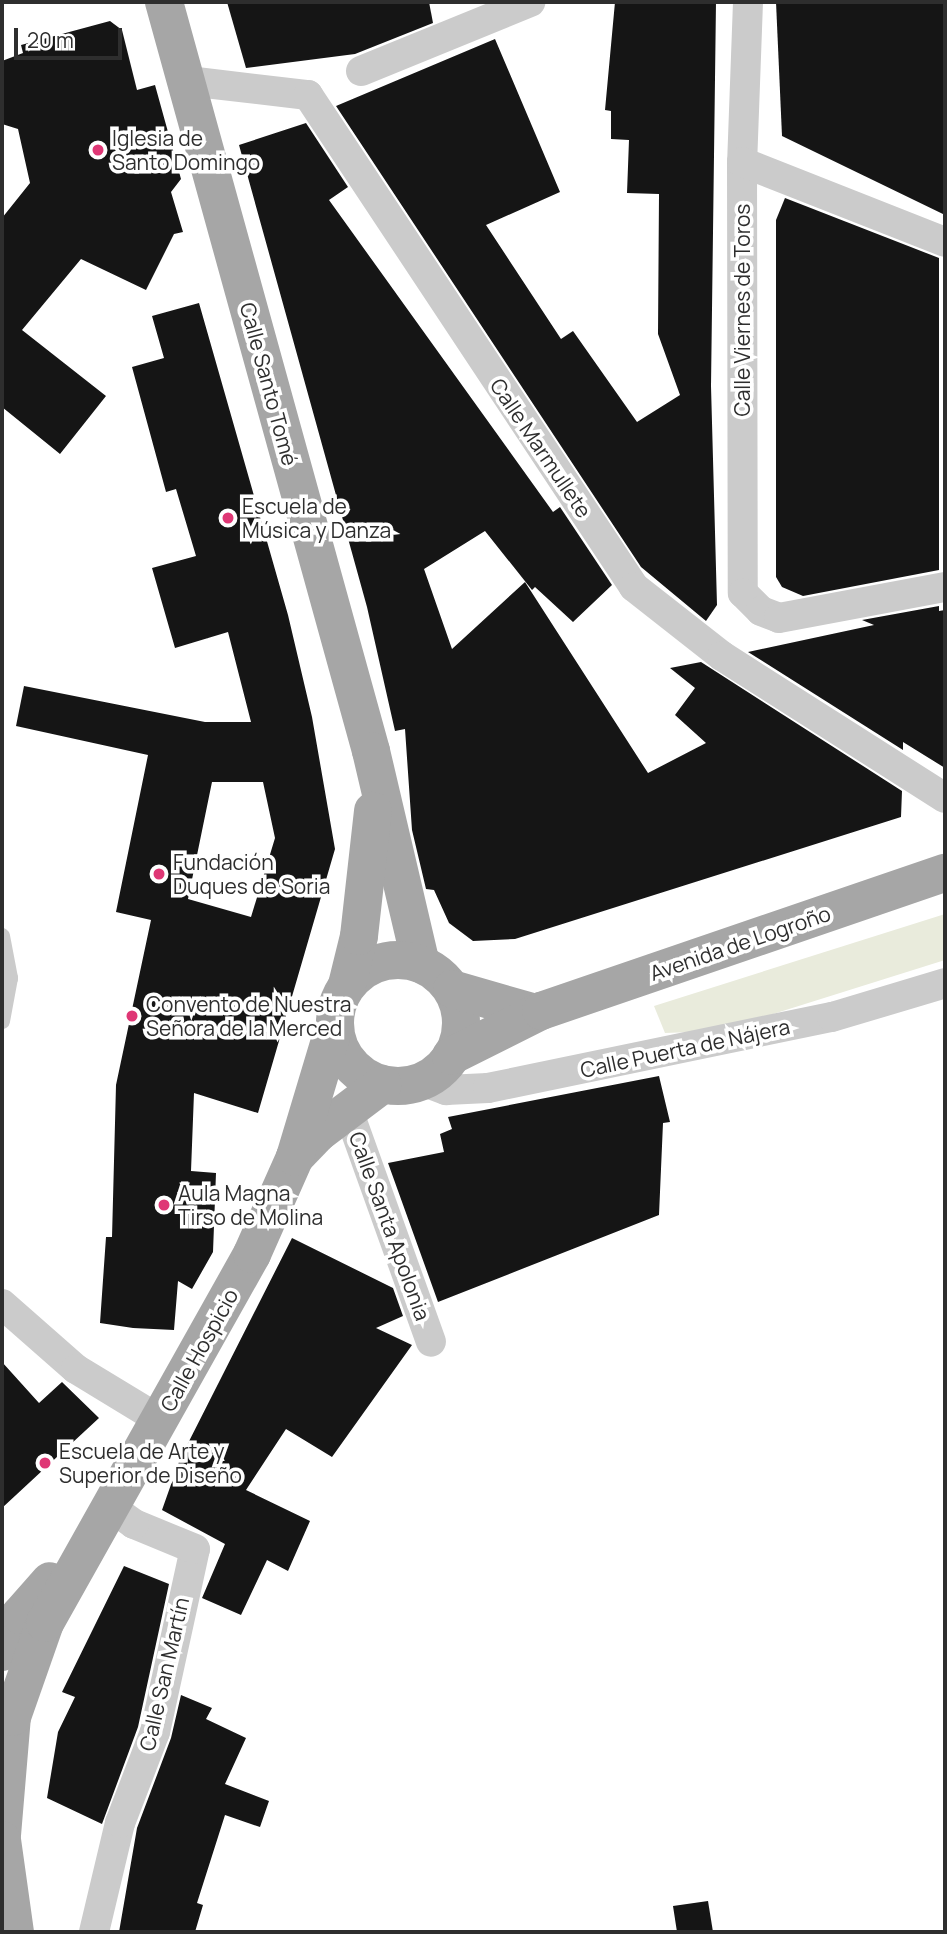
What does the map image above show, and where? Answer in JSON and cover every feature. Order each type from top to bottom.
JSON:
[{"type":"main road","name":"Calle Santo Tomé","points":[[164,2],[188,81],[375,767],[421,964]]},
{"type":"main road","name":"Calle Santo Tomé","points":[[347,985],[370,849],[375,767]]},
{"type":"main road","name":"Avenida de Logroño","points":[[452,1056],[535,1013],[945,873]]},
{"type":"main road","points":[[452,989],[461,1023],[452,1056],[422,1081],[383,1084],[351,1066],[339,1045],[335,1024],[338,1003],[347,985],[381,961],[421,964],[452,989],[535,1013]]},
{"type":"main road","name":"Calle Hospicio","points":[[99,1520],[160,1420],[252,1254],[295,1157],[335,1024]]},
{"type":"main road","name":"Calle Hospicio","points":[[295,1157],[348,1110],[383,1084]]},
{"type":"main road","points":[[2,1653],[20,1615],[99,1520]]},
{"type":"main road","points":[[10,1919],[2,1837],[12,1717],[44,1623],[99,1520]]},
{"type":"street","points":[[361,71],[530,2]]},
{"type":"street","name":"Calle Viernes de Toros","points":[[748,2],[742,162],[743,593],[761,611],[779,618],[945,587]]},
{"type":"street","name":"Calle Marmullete","points":[[188,81],[308,95],[634,587],[722,656],[945,798]]},
{"type":"street","points":[[742,162],[945,242]]},
{"type":"street","name":"Calle Puerta de Nájera","points":[[422,1081],[446,1090],[488,1088],[832,1017],[945,983]]},
{"type":"street","name":"Calle Santa Apolonia","points":[[348,1110],[431,1342]]},
{"type":"street","points":[[2,1304],[76,1369],[160,1420]]},
{"type":"street","name":"Calle San Martín","points":[[94,1932],[120,1823],[155,1731],[195,1549],[134,1524],[99,1520]]},
{"type":"street","points":[[2,1624],[32,1601]]},
{"type":"lane","points":[[2,936],[10,978],[2,1021]]},
{"type":"shaded area","points":[[945,914],[945,960],[719,1031],[665,1033],[654,1006]]},
{"type":"building","points":[[227,2],[429,2],[433,23],[355,54],[246,68]]},
{"type":"building","points":[[615,2],[716,2],[711,386],[717,605],[706,621],[641,567],[336,106],[495,39],[560,192],[486,225],[561,339],[573,331],[637,422],[680,395],[658,334],[659,194],[627,193],[629,140],[611,139],[611,111],[605,110]]},
{"type":"building","points":[[776,2],[945,2],[945,215],[782,136]]},
{"type":"building","points":[[110,21],[122,30],[137,90],[155,85],[181,179],[171,192],[183,232],[174,234],[146,290],[81,259],[22,330],[106,396],[60,454],[2,407],[2,218],[30,183],[18,129],[2,124],[2,61],[23,53],[21,45]]},
{"type":"building","points":[[306,123],[348,187],[329,200],[553,512],[560,507],[612,585],[573,622],[535,587],[532,590],[485,531],[424,569],[452,649],[525,582],[648,773],[706,743],[675,715],[695,688],[670,668],[701,662],[902,791],[901,817],[515,939],[473,941],[449,923],[434,890],[426,889],[412,830],[405,729],[395,731],[367,607],[239,145]]},
{"type":"building","points":[[785,198],[939,258],[939,570],[803,596],[782,587],[776,577],[776,220]]},
{"type":"building","points":[[199,303],[288,615],[312,717],[335,849],[258,1113],[194,1093],[191,1171],[216,1173],[213,1252],[192,1289],[178,1281],[174,1330],[100,1323],[106,1237],[112,1237],[116,1085],[151,920],[116,912],[148,755],[16,726],[24,686],[205,722],[251,722],[228,632],[175,648],[152,568],[196,556],[176,489],[166,492],[132,367],[164,358],[152,316]],"holes":[[[212,782],[263,782],[275,838],[251,917],[188,899]]]},
{"type":"building","points":[[939,606],[939,611],[945,610],[945,768],[903,742],[903,750],[748,652],[874,625],[862,620]]},
{"type":"building","points":[[659,1076],[670,1122],[663,1123],[659,1215],[438,1302],[388,1163],[444,1152],[440,1134],[452,1129],[448,1117]]},
{"type":"building","points":[[292,1238],[393,1288],[403,1316],[376,1328],[412,1345],[332,1457],[286,1429],[246,1490],[310,1521],[288,1571],[267,1560],[241,1615],[202,1598],[225,1544],[162,1510],[180,1459]]},
{"type":"building","points":[[2,1362],[39,1403],[62,1382],[99,1418],[2,1508]]},
{"type":"building","points":[[124,1566],[169,1584],[138,1727],[102,1824],[47,1798],[58,1732],[75,1697],[62,1692]]},
{"type":"building","points":[[181,1695],[212,1708],[206,1719],[246,1738],[225,1784],[269,1801],[260,1827],[225,1815],[197,1903],[203,1905],[195,1932],[119,1932],[137,1828],[171,1738]]},
{"type":"building","points":[[708,1901],[713,1932],[677,1932],[673,1906]]},
{"type":"place","name":"Iglesia de Santo Domingo","points":[[98,150]]},
{"type":"place","name":"Escuela de Música y Danza","points":[[228,518]]},
{"type":"place","name":"Fundación Duques de Soria","points":[[159,874]]},
{"type":"place","name":"Convento de Nuestra Señora de la Merced","points":[[132,1016]]},
{"type":"place","name":"Aula Magna Tirso de Molina","points":[[164,1205]]},
{"type":"place","name":"Escuela de Arte y Superior de Diseño","points":[[45,1463]]}]
